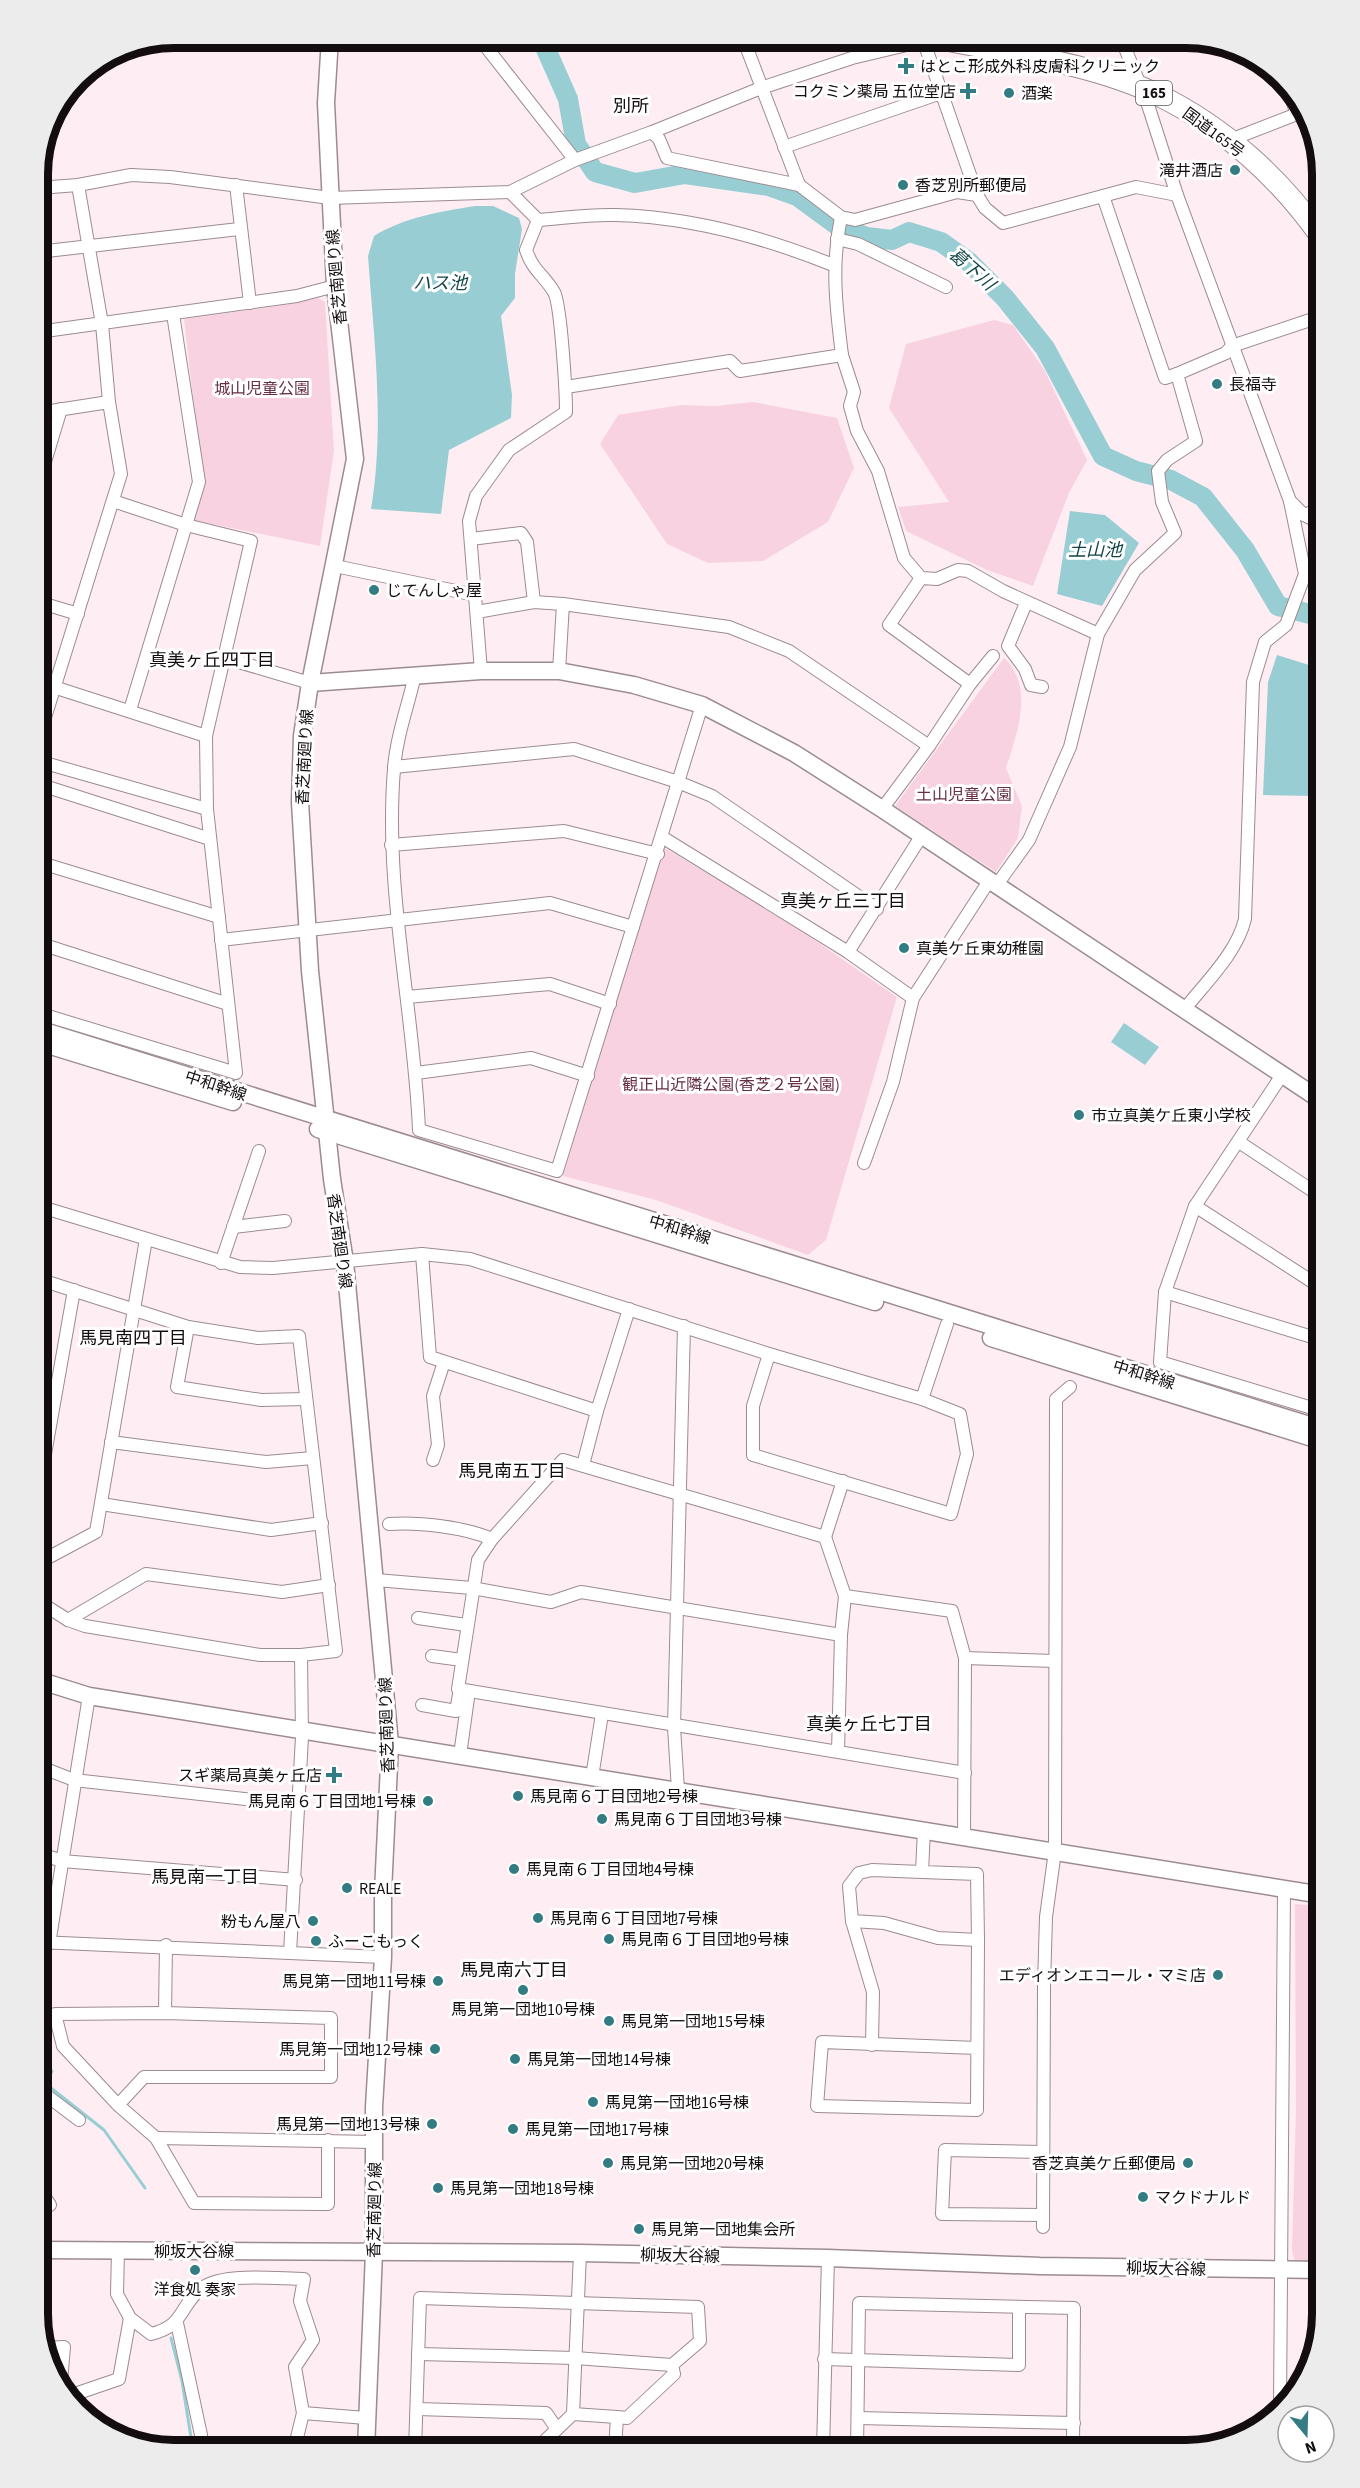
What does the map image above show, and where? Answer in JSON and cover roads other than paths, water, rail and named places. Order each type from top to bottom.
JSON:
[{"type":"highway","name":"国道165号","points":[[982,48],[1068,66],[1139,87],[1182,109],[1230,140],[1280,186],[1312,225]]},
{"type":"street","name":"香芝南廻り線","points":[[329,48],[326,103],[335,286],[355,459],[310,684],[302,736],[300,802],[308,931],[332,1179],[345,1262],[368,1532],[376,1580],[390,1744],[382,1892],[383,1956],[374,2107],[374,2252],[366,2440]]},
{"type":"street","points":[[487,48],[575,160]]},
{"type":"street","points":[[747,48],[799,185]]},
{"type":"street","points":[[48,188],[131,175],[170,177],[330,198],[510,192],[575,160],[761,88],[852,58],[894,48]]},
{"type":"street","points":[[926,48],[977,195],[985,208],[1003,224],[1136,187],[1177,195]]},
{"type":"street","points":[[1125,48],[1148,105],[1177,195],[1290,501],[1305,574],[1287,625],[1265,642],[1254,682],[1245,919],[1242,933],[1227,956],[1184,1010]]},
{"type":"street","points":[[784,147],[941,93]]},
{"type":"street","points":[[1230,140],[1296,114]]},
{"type":"street","points":[[652,132],[659,139],[667,158],[799,185],[841,217],[855,220],[957,192],[977,195]]},
{"type":"street","points":[[48,711],[121,474],[109,402],[102,324],[78,185]]},
{"type":"street","points":[[236,185],[239,229],[250,303]]},
{"type":"street","points":[[510,192],[538,220],[618,215],[685,222],[784,247],[833,265]]},
{"type":"street","points":[[1103,196],[1165,378],[1226,353],[1232,346],[1312,320]]},
{"type":"street","points":[[841,217],[833,265],[833,288],[842,355],[854,392],[850,406],[857,431],[878,471],[904,558],[921,578],[937,579],[958,570],[968,571],[1026,603],[1098,634]]},
{"type":"street","points":[[481,671],[470,522],[476,496],[509,450],[566,412],[566,387],[555,293],[531,266],[526,250],[538,220]]},
{"type":"street","points":[[48,251],[239,229]]},
{"type":"street","points":[[837,239],[858,244],[946,287]]},
{"type":"street","points":[[48,331],[297,296],[335,286]]},
{"type":"street","points":[[130,710],[199,482],[173,314]]},
{"type":"street","points":[[566,387],[698,364],[730,361],[740,371],[842,355]]},
{"type":"street","points":[[864,1163],[893,1082],[913,998],[993,884],[1029,840],[1070,747],[1098,634],[1136,570],[1176,533],[1162,502],[1158,471],[1167,460],[1196,441],[1176,374]]},
{"type":"street","points":[[48,411],[109,402]]},
{"type":"street","points":[[48,452],[61,409]]},
{"type":"street","points":[[48,1016],[236,1073],[207,810],[206,736],[251,541],[186,525],[113,501]]},
{"type":"street","points":[[1290,501],[1304,515],[1312,519]]},
{"type":"street","points":[[1304,515],[1312,512]]},
{"type":"street","points":[[471,539],[521,533],[527,542],[534,602]]},
{"type":"street","points":[[335,566],[475,595]]},
{"type":"street","points":[[921,578],[890,625],[970,684]]},
{"type":"street","points":[[477,612],[534,602],[729,627],[789,651],[929,746]]},
{"type":"street","points":[[1026,603],[1008,646],[1025,669],[1031,685],[1042,687]]},
{"type":"street","points":[[560,671],[563,604]]},
{"type":"street","points":[[48,605],[78,614]]},
{"type":"street","points":[[882,809],[929,746],[970,684],[993,656]]},
{"type":"street","points":[[225,658],[310,684],[481,671],[560,671],[634,685],[702,705],[794,753],[882,809],[1312,1094]]},
{"type":"street","points":[[415,675],[394,767],[391,845],[397,922],[416,1073],[419,1130],[557,1171],[702,705]]},
{"type":"street","points":[[48,685],[206,736]]},
{"type":"street","points":[[394,767],[574,749],[678,782],[712,796],[877,909]]},
{"type":"street","points":[[48,764],[207,810]]},
{"type":"street","points":[[48,787],[210,839]]},
{"type":"street","points":[[391,845],[564,831],[657,854]]},
{"type":"street","points":[[848,952],[877,909],[921,835]]},
{"type":"street","points":[[662,837],[848,952],[913,998]]},
{"type":"street","points":[[48,865],[219,917]]},
{"type":"street","points":[[222,940],[550,903],[633,927]]},
{"type":"street","points":[[48,946],[228,1004]]},
{"type":"street","points":[[407,997],[550,984],[610,1005]]},
{"type":"street","name":"中和幹線","points":[[48,1032],[327,1126],[1312,1438]]},
{"type":"street","name":"中和幹線","points":[[48,1045],[327,1126],[1312,1426]]},
{"type":"street","points":[[416,1073],[531,1058],[588,1076]]},
{"type":"street","points":[[1282,1075],[1195,1206],[1165,1292],[1160,1362],[1312,1408]]},
{"type":"street","points":[[1239,1142],[1312,1190]]},
{"type":"street","points":[[221,1263],[258,1151]]},
{"type":"street","points":[[1195,1206],[1312,1281]]},
{"type":"street","points":[[48,1209],[221,1263],[273,1268],[422,1254],[470,1259],[769,1354],[922,1399],[960,1414],[967,1454],[951,1514],[753,1455],[753,1406],[769,1354]]},
{"type":"street","points":[[233,1227],[285,1221]]},
{"type":"street","points":[[48,1558],[96,1532],[146,1239]]},
{"type":"street","points":[[422,1254],[430,1358],[597,1412]]},
{"type":"street","points":[[48,1282],[188,1327],[258,1338],[299,1336],[336,1651],[301,1655],[260,1655],[85,1626],[68,1620],[48,1607]]},
{"type":"street","points":[[48,1437],[74,1290]]},
{"type":"street","points":[[1165,1292],[1312,1337]]},
{"type":"street","points":[[583,1465],[597,1412],[630,1309]]},
{"type":"street","points":[[922,1399],[947,1324]]},
{"type":"street","points":[[678,1790],[675,1727],[684,1326]]},
{"type":"street","points":[[188,1327],[177,1387],[261,1400],[306,1399]]},
{"type":"street","points":[[433,1460],[438,1445],[433,1396],[444,1362]]},
{"type":"street","points":[[1043,2152],[945,2150],[942,2214],[1043,2221],[1046,1917],[1055,1851],[1056,1399],[1070,1387]]},
{"type":"street","points":[[111,1442],[266,1462],[313,1458]]},
{"type":"street","points":[[460,1755],[464,1690],[462,1660],[478,1560],[492,1539],[563,1460],[825,1537]]},
{"type":"street","points":[[838,1752],[841,1635],[845,1596],[825,1537],[843,1481]]},
{"type":"street","points":[[101,1504],[271,1530],[322,1522]]},
{"type":"street","points":[[389,1524],[428,1526],[492,1539]]},
{"type":"street","points":[[68,1620],[146,1574],[282,1592],[329,1585]]},
{"type":"street","points":[[376,1580],[472,1588],[551,1602],[581,1592],[841,1635]]},
{"type":"street","points":[[845,1596],[952,1611],[965,1658],[964,1836]]},
{"type":"street","points":[[418,1618],[466,1625]]},
{"type":"street","points":[[290,1953],[299,1805],[301,1655]]},
{"type":"street","points":[[432,1656],[462,1660]]},
{"type":"street","points":[[965,1658],[1055,1661]]},
{"type":"street","points":[[48,1683],[89,1696],[1312,1893]]},
{"type":"street","points":[[464,1690],[675,1727],[965,1773]]},
{"type":"street","points":[[422,1705],[456,1711],[464,1690]]},
{"type":"street","points":[[48,1921],[62,1861],[89,1696]]},
{"type":"street","points":[[592,1777],[602,1714]]},
{"type":"street","points":[[48,1770],[74,1780],[299,1805]]},
{"type":"street","points":[[922,1872],[924,1829]]},
{"type":"street","points":[[48,1856],[62,1861],[296,1880]]},
{"type":"street","points":[[872,2045],[873,1992],[852,1921],[849,1886],[859,1873],[872,1870],[977,1874],[978,1940],[977,2110],[817,2106],[822,2043],[872,2045],[977,2048]]},
{"type":"street","points":[[1280,2398],[1279,2269],[1284,1888]]},
{"type":"street","points":[[852,1921],[884,1923],[938,1938],[978,1940]]},
{"type":"street","points":[[48,1943],[166,1945],[383,1956]]},
{"type":"street","points":[[165,2013],[166,1945]]},
{"type":"street","points":[[118,2104],[144,2077],[331,2077],[331,2018],[165,2013],[56,2014],[63,2046],[118,2104],[156,2138],[194,2203],[328,2204],[328,2140]]},
{"type":"street","points":[[48,2100],[50,2098],[79,2120]]},
{"type":"street","points":[[156,2138],[374,2142]]},
{"type":"street","name":"柳坂大谷線","points":[[48,2250],[580,2253],[828,2258],[1040,2266],[1312,2270]]},
{"type":"street","points":[[118,2251],[117,2294],[129,2318],[151,2334],[167,2330],[177,2322],[198,2290],[220,2282],[238,2278],[304,2279],[300,2301],[313,2340],[295,2367],[303,2413],[296,2440]]},
{"type":"street","points":[[545,2440],[573,2414],[580,2253]]},
{"type":"street","points":[[823,2440],[828,2258]]},
{"type":"street","points":[[416,2440],[418,2409],[418,2354],[420,2298],[698,2307],[700,2341],[672,2365],[575,2358],[418,2354]]},
{"type":"street","points":[[857,2440],[859,2303],[1074,2308],[1073,2440]]},
{"type":"street","points":[[824,2360],[1019,2365],[1019,2307]]},
{"type":"street","points":[[76,2394],[119,2379],[129,2318]]},
{"type":"street","points":[[177,2322],[201,2440]]},
{"type":"street","points":[[53,2348],[64,2347],[62,2371]]},
{"type":"street","points":[[573,2414],[627,2418],[674,2374],[672,2365]]},
{"type":"street","points":[[418,2409],[546,2413],[557,2429]]},
{"type":"street","points":[[303,2413],[366,2418]]},
{"type":"street","points":[[615,2440],[616,2416]]},
{"type":"street","points":[[858,2418],[1074,2423]]},
{"type":"water","name":"ハス池","points":[[475,206],[493,206],[519,218],[522,229],[515,274],[515,298],[501,316],[512,395],[511,418],[449,450],[441,514],[371,509],[378,415],[368,256],[374,236],[410,220]]},
{"type":"water","name":"土山池","points":[[1070,511],[1105,515],[1139,543],[1102,606],[1057,594]]},
{"type":"water","points":[[1277,655],[1312,666],[1312,796],[1263,795],[1268,682]]},
{"type":"water","points":[[1124,1023],[1159,1047],[1145,1065],[1111,1042]]},
{"type":"waterway","name":"葛下川","points":[[545,48],[568,99],[576,144],[595,172],[635,183],[685,174],[769,186],[797,196],[838,226],[867,237],[892,240],[909,232],[941,242],[969,262],[1005,298],[1045,348],[1103,456],[1136,471],[1171,480],[1203,497],[1245,550],[1278,606],[1312,614]]},
{"type":"waterway","points":[[48,2069],[52,2071],[48,2080]]},
{"type":"waterway","points":[[48,2086],[104,2130],[145,2188]]},
{"type":"waterway","points":[[171,2338],[182,2381],[191,2440]]},
{"type":"place","name":"はとこ形成外科皮膚科クリニック","points":[[906,66]]},
{"type":"place","name":"コクミン薬局 五位堂店","points":[[968,91]]},
{"type":"place","name":"酒楽","points":[[1009,93]]},
{"type":"place","name":"滝井酒店","points":[[1235,170]]},
{"type":"place","name":"香芝別所郵便局","points":[[903,185]]},
{"type":"place","name":"長福寺","points":[[1217,384]]},
{"type":"place","name":"じてんしゃ屋","points":[[374,590]]},
{"type":"place","name":"真美ケ丘東幼稚園","points":[[904,948]]},
{"type":"place","name":"市立真美ケ丘東小学校","points":[[1079,1115]]},
{"type":"place","name":"スギ薬局真美ヶ丘店","points":[[334,1775]]},
{"type":"place","name":"馬見南６丁目団地2号棟","points":[[518,1796]]},
{"type":"place","name":"馬見南６丁目団地1号棟","points":[[428,1801]]},
{"type":"place","name":"馬見南６丁目団地3号棟","points":[[602,1819]]},
{"type":"place","name":"馬見南６丁目団地4号棟","points":[[514,1869]]},
{"type":"place","name":"REALE","points":[[347,1888]]},
{"type":"place","name":"馬見南６丁目団地7号棟","points":[[538,1918]]},
{"type":"place","name":"粉もん屋八","points":[[313,1921]]},
{"type":"place","name":"馬見南６丁目団地9号棟","points":[[609,1939]]},
{"type":"place","name":"ふーこもっく","points":[[316,1941]]},
{"type":"place","name":"エディオンエコール・マミ店","points":[[1218,1975]]},
{"type":"place","name":"馬見第一団地11号棟","points":[[438,1981]]},
{"type":"place","name":"馬見第一団地10号棟","points":[[523,1990]]},
{"type":"place","name":"馬見第一団地15号棟","points":[[609,2021]]},
{"type":"place","name":"馬見第一団地12号棟","points":[[435,2049]]},
{"type":"place","name":"馬見第一団地14号棟","points":[[515,2059]]},
{"type":"place","name":"馬見第一団地16号棟","points":[[593,2102]]},
{"type":"place","name":"馬見第一団地13号棟","points":[[432,2124]]},
{"type":"place","name":"馬見第一団地17号棟","points":[[513,2129]]},
{"type":"place","name":"馬見第一団地20号棟","points":[[608,2163]]},
{"type":"place","name":"香芝真美ケ丘郵便局","points":[[1188,2163]]},
{"type":"place","name":"馬見第一団地18号棟","points":[[438,2188]]},
{"type":"place","name":"マクドナルド","points":[[1143,2197]]},
{"type":"place","name":"馬見第一団地集会所","points":[[639,2229]]},
{"type":"place","name":"洋食処 奏家","points":[[195,2270]]},
{"type":"district","name":"別所","points":[[631,106]]},
{"type":"district","name":"真美ヶ丘四丁目","points":[[212,660]]},
{"type":"district","name":"真美ヶ丘三丁目","points":[[843,901]]},
{"type":"district","name":"馬見南四丁目","points":[[133,1338]]},
{"type":"district","name":"馬見南五丁目","points":[[512,1471]]},
{"type":"district","name":"真美ヶ丘七丁目","points":[[869,1724]]},
{"type":"district","name":"馬見南一丁目","points":[[205,1877]]},
{"type":"district","name":"馬見南六丁目","points":[[514,1970]]},
{"type":"park label","name":"城山児童公園","points":[[262,388]]},
{"type":"park label","name":"土山児童公園","points":[[964,794]]},
{"type":"park label","name":"観正山近隣公園(香芝２号公園)","points":[[731,1084]]}]
